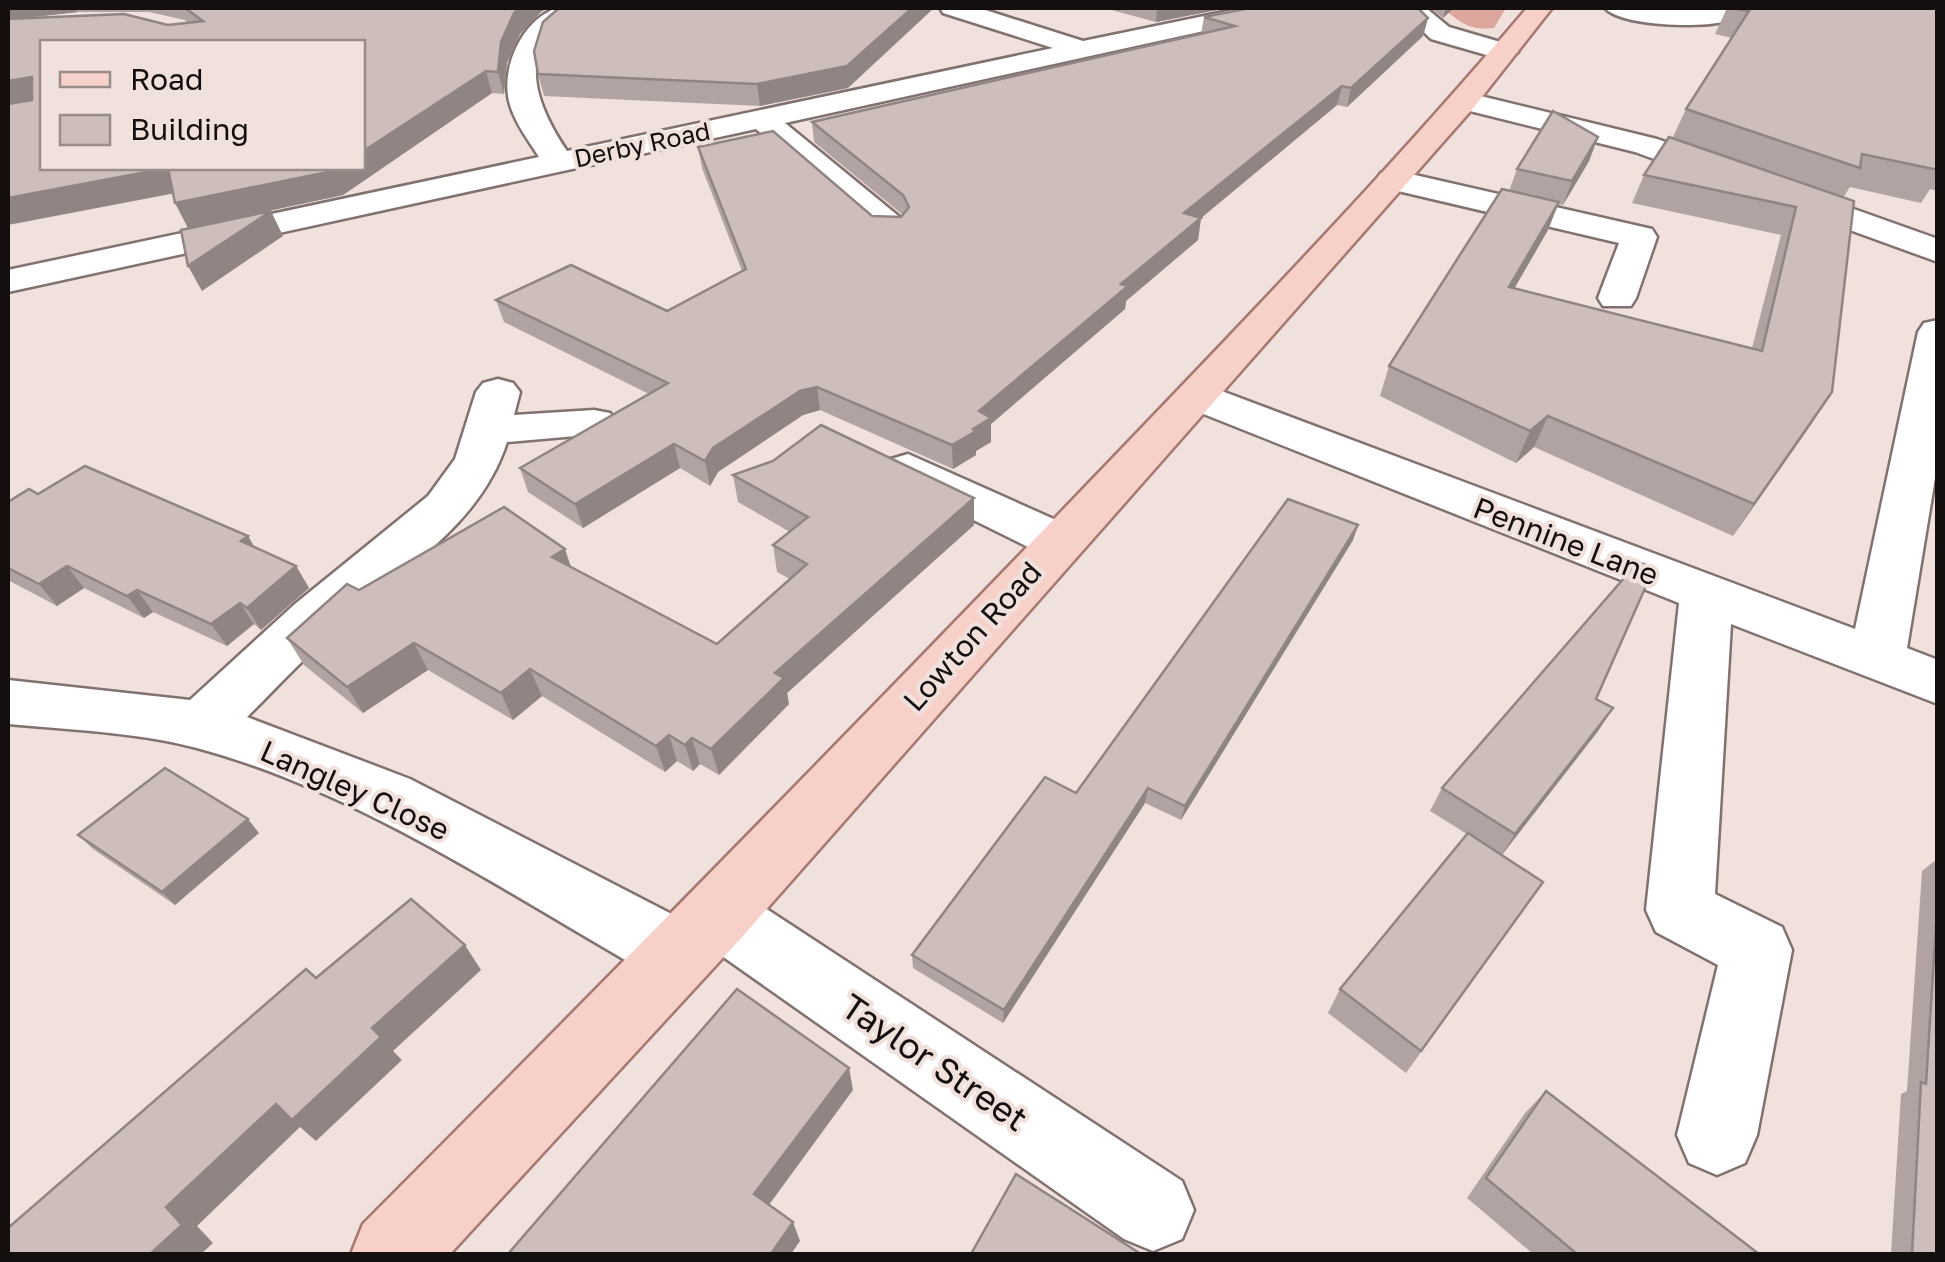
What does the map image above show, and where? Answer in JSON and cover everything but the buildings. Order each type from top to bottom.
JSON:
[{"type":"main road","name":"Lowton Road","points":[[393,1254],[698,934],[1196,396],[1464,102],[1540,8]]},
{"type":"street","points":[[558,162],[526,108],[522,92],[525,70],[536,34],[550,20],[588,8]]},
{"type":"street","points":[[952,8],[1081,50]]},
{"type":"street","name":"Derby Road","points":[[8,281],[1276,8]]},
{"type":"street","points":[[1411,8],[1440,33],[1504,52]]},
{"type":"street","points":[[1618,8],[1680,19],[1714,17],[1720,8]]},
{"type":"street","points":[[1464,102],[1574,124],[1675,155],[1869,232],[1938,252]]},
{"type":"street","points":[[762,118],[889,227]]},
{"type":"street","points":[[1393,180],[1639,237],[1617,298]]},
{"type":"street","points":[[1877,660],[1938,332]]},
{"type":"street","name":"Pennine Lane","points":[[1196,396],[1938,683]]},
{"type":"street","points":[[202,726],[329,605],[416,536],[462,492],[481,458],[493,411],[594,422]]},
{"type":"street","points":[[872,452],[1058,541]]},
{"type":"street","points":[[1706,596],[1680,910],[1757,950],[1717,1135]]},
{"type":"street","name":"Langley Close","points":[[8,702],[202,726],[285,755],[698,934]]},
{"type":"street","name":"Taylor Street","points":[[698,934],[1153,1210]]},
{"type":"shaded area","points":[[1443,8],[1506,8],[1494,28],[1486,29],[1466,25]]}]
